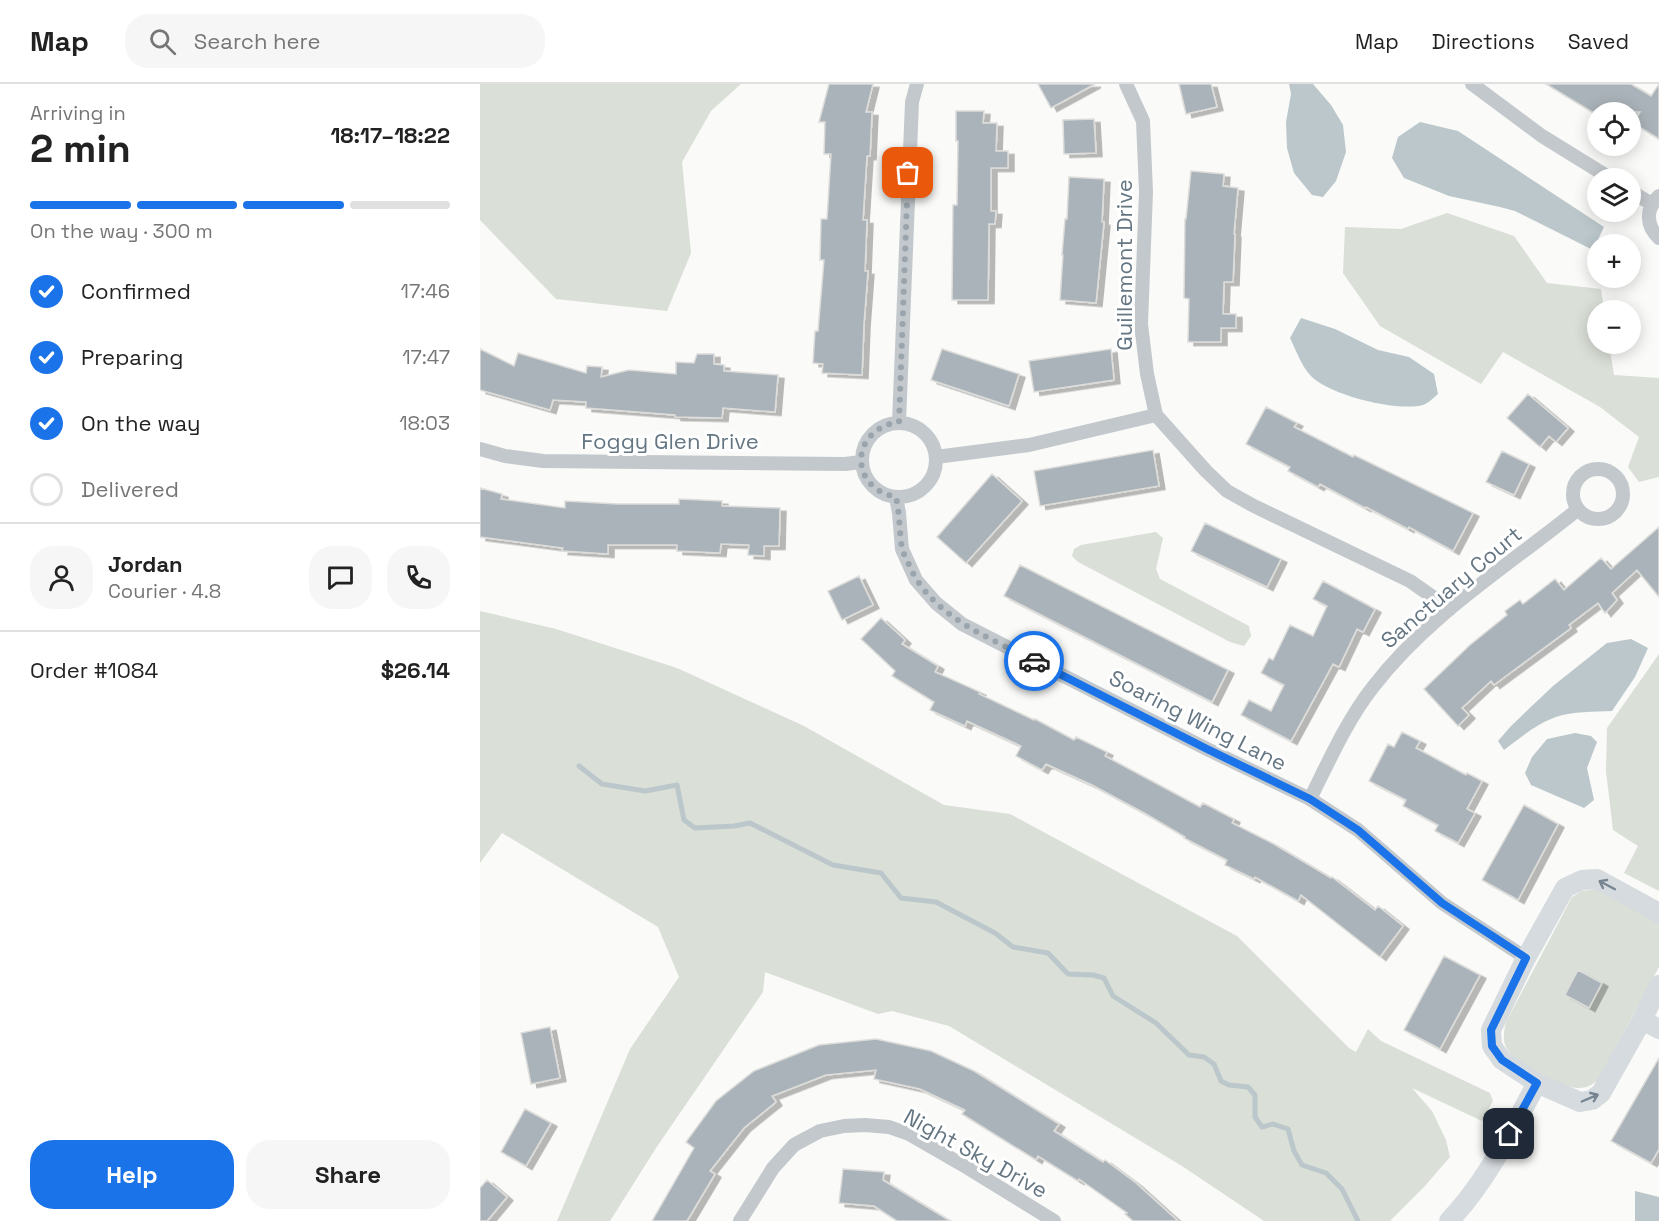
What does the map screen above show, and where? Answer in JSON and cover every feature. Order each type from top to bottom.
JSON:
[{"type":"street","points":[[899,422],[912,102],[917,84]]},
{"type":"street","name":"Guillemont Drive","points":[[1126,84],[1143,121],[1146,192],[1141,324],[1156,415]]},
{"type":"street","points":[[1472,84],[1542,136],[1594,168]]},
{"type":"street","points":[[1655,200],[1648,214],[1652,231],[1659,238]]},
{"type":"street","points":[[936,457],[1029,445],[1156,415],[1227,491],[1410,581],[1450,609]]},
{"type":"street","points":[[899,422],[920,429],[934,446],[936,457],[935,470],[930,481],[921,490],[909,496],[896,497],[876,490],[868,482],[861,462],[868,438],[887,424],[899,422]]},
{"type":"street","name":"Foggy Glen Drive","points":[[480,449],[505,456],[543,461],[845,464],[861,462]]},
{"type":"street","name":"Soaring Wing Lane","points":[[896,497],[902,549],[915,580],[936,603],[962,624],[1310,799],[1358,830],[1442,903],[1526,958]]},
{"type":"street","name":"Sanctuary Court","points":[[1310,799],[1340,738],[1372,688],[1407,647],[1450,609],[1577,510]]},
{"type":"street","points":[[1659,913],[1597,879],[1582,880],[1565,888],[1526,958],[1491,1030],[1492,1046],[1502,1060],[1537,1083],[1580,1102],[1592,1100],[1601,1093],[1651,1024],[1659,985]]},
{"type":"street","points":[[1449,1221],[1467,1203],[1488,1172],[1537,1083]]},
{"type":"street","name":"Night Sky Drive","points":[[740,1221],[772,1168],[794,1145],[820,1131],[865,1125],[888,1127],[909,1134],[1054,1221]]},
{"type":"shaded area","points":[[480,84],[741,84],[711,111],[682,162],[691,253],[667,311],[556,299],[480,220]]},
{"type":"shaded area","points":[[1289,84],[1313,84],[1331,105],[1343,125],[1346,152],[1336,181],[1323,197],[1312,195],[1294,173],[1287,148],[1286,122],[1291,94]]},
{"type":"shaded area","points":[[1420,122],[1458,131],[1587,216],[1587,222],[1596,222],[1604,227],[1601,234],[1587,234],[1587,247],[1515,211],[1449,196],[1404,178],[1392,158],[1398,137]]},
{"type":"shaded area","points":[[1447,213],[1514,236],[1547,283],[1601,289],[1603,300],[1587,300],[1587,354],[1611,354],[1614,375],[1659,378],[1659,477],[1639,482],[1628,467],[1639,437],[1600,407],[1503,352],[1481,384],[1380,326],[1343,273],[1345,227],[1401,229]]},
{"type":"shaded area","points":[[1301,318],[1335,329],[1378,350],[1409,357],[1434,374],[1438,394],[1423,405],[1397,406],[1363,400],[1319,382],[1304,367],[1290,338]]},
{"type":"shaded area","points":[[1156,532],[1163,538],[1156,569],[1160,579],[1249,626],[1251,636],[1244,646],[1230,642],[1078,562],[1072,556],[1074,549],[1081,545]]},
{"type":"shaded area","points":[[480,611],[556,629],[677,668],[804,726],[944,805],[1010,814],[1237,936],[1349,1048],[1356,1052],[1368,1029],[1381,1041],[1490,1093],[1493,1101],[1482,1121],[1412,1088],[1432,1111],[1446,1140],[1450,1157],[1390,1221],[1264,1221],[1182,1166],[949,1026],[892,1011],[878,1014],[765,972],[763,992],[656,1148],[610,1221],[557,1221],[630,1049],[679,977],[658,927],[502,833],[480,863]]},
{"type":"shaded area","points":[[1631,639],[1648,648],[1635,677],[1612,711],[1576,713],[1556,717],[1535,727],[1504,750],[1498,741],[1553,686],[1607,643]]},
{"type":"shaded area","points":[[1659,654],[1659,891],[1624,873],[1638,846],[1613,830],[1606,771],[1607,728]]},
{"type":"shaded area","points":[[1575,733],[1591,736],[1597,742],[1587,768],[1594,800],[1584,808],[1531,785],[1525,773],[1532,757],[1547,739]]},
{"type":"shaded area","points":[[1602,888],[1659,919],[1659,967],[1599,1078],[1590,1085],[1579,1088],[1551,1080],[1519,1061],[1507,1049],[1504,1043],[1504,1032],[1506,1022],[1572,897],[1582,891]]},
{"type":"shaded area","points":[[1635,1191],[1659,1197],[1659,1221],[1635,1221]]},
{"type":"building","points":[[829,84],[873,84],[866,112],[872,112],[863,220],[867,220],[865,271],[868,271],[862,375],[822,373],[823,364],[813,363],[824,260],[820,260],[821,219],[827,219],[831,154],[824,154],[825,122],[819,122]]},
{"type":"building","points":[[1038,84],[1095,84],[1051,108]]},
{"type":"building","points":[[1179,84],[1211,84],[1217,107],[1186,114]]},
{"type":"building","points":[[1546,84],[1631,84],[1651,96],[1659,84],[1659,139],[1641,128],[1641,102],[1587,102],[1587,109]]},
{"type":"building","points":[[956,111],[984,111],[983,123],[997,123],[996,151],[1008,151],[1008,168],[991,168],[991,211],[996,211],[995,224],[989,224],[988,300],[952,300],[953,205],[957,205]]},
{"type":"building","points":[[1094,119],[1096,153],[1064,154],[1063,120]]},
{"type":"building","points":[[1191,171],[1224,174],[1223,186],[1238,188],[1233,282],[1224,282],[1223,314],[1236,314],[1236,328],[1221,328],[1221,342],[1188,342],[1189,299],[1184,298],[1185,219]]},
{"type":"building","points":[[1069,177],[1104,179],[1102,222],[1104,222],[1096,303],[1060,300]]},
{"type":"building","points":[[480,349],[514,366],[518,353],[586,373],[587,366],[602,367],[601,377],[629,370],[676,374],[676,362],[694,363],[697,354],[714,354],[714,364],[724,365],[724,371],[778,375],[775,412],[723,408],[722,418],[675,417],[675,415],[586,408],[586,402],[553,400],[550,410],[480,390]]},
{"type":"building","points":[[942,349],[1019,374],[1009,406],[931,380]]},
{"type":"building","points":[[1111,349],[1114,380],[1034,392],[1029,361]]},
{"type":"building","points":[[1528,394],[1568,428],[1556,442],[1549,436],[1540,447],[1507,418]]},
{"type":"building","points":[[1266,407],[1297,423],[1294,427],[1473,513],[1453,551],[1320,484],[1318,487],[1288,471],[1290,467],[1246,444]]},
{"type":"building","points":[[1153,450],[1159,486],[1040,506],[1034,471]]},
{"type":"building","points":[[1502,451],[1529,464],[1514,495],[1486,482]]},
{"type":"building","points":[[992,474],[1022,501],[966,563],[937,537]]},
{"type":"building","points":[[480,488],[502,494],[501,499],[565,508],[565,501],[679,504],[679,499],[722,501],[722,506],[780,508],[779,546],[764,546],[764,556],[748,555],[749,545],[721,544],[720,553],[677,551],[677,545],[608,545],[608,554],[562,551],[563,548],[480,537]]},
{"type":"building","points":[[1205,523],[1281,559],[1267,587],[1191,551]]},
{"type":"building","points":[[1659,527],[1659,597],[1637,570],[1612,593],[1617,600],[1605,613],[1598,603],[1569,625],[1571,628],[1494,685],[1491,681],[1462,708],[1469,715],[1458,726],[1424,689],[1470,645],[1507,615],[1505,611],[1520,600],[1523,604],[1555,579],[1564,590],[1601,558],[1611,569]]},
{"type":"building","points":[[1020,565],[1228,670],[1212,702],[1004,596]]},
{"type":"building","points":[[859,576],[873,605],[842,620],[828,591]]},
{"type":"building","points":[[1323,581],[1375,609],[1363,632],[1357,629],[1339,667],[1333,664],[1291,741],[1241,715],[1249,700],[1271,711],[1284,685],[1261,673],[1269,658],[1273,660],[1290,625],[1313,636],[1327,606],[1313,599]]},
{"type":"building","points":[[881,618],[905,640],[902,644],[938,666],[935,672],[980,692],[979,694],[1035,719],[1074,740],[1076,737],[1107,752],[1105,756],[1200,807],[1203,803],[1234,819],[1232,823],[1332,877],[1375,910],[1378,906],[1403,926],[1380,957],[1301,895],[1298,901],[1255,877],[1254,879],[1225,865],[1227,860],[1092,785],[1046,764],[1042,770],[1016,756],[1021,746],[967,721],[965,726],[930,710],[934,702],[892,676],[895,671],[861,639]]},
{"type":"building","points":[[1402,732],[1420,741],[1416,748],[1482,781],[1467,809],[1475,813],[1458,843],[1435,831],[1438,825],[1403,806],[1406,800],[1369,781],[1388,744],[1394,747]]},
{"type":"building","points":[[1524,805],[1558,824],[1518,900],[1482,880]]},
{"type":"building","points":[[1444,956],[1480,975],[1440,1049],[1404,1030]]},
{"type":"building","points":[[1578,970],[1602,983],[1589,1008],[1565,995]]},
{"type":"building","points":[[550,1027],[560,1078],[531,1084],[521,1033]]},
{"type":"building","points":[[876,1039],[931,1051],[974,1071],[1059,1124],[1054,1131],[1103,1162],[1105,1160],[1136,1183],[1178,1221],[1133,1221],[1125,1214],[1127,1213],[1079,1179],[1078,1181],[1038,1156],[1036,1160],[962,1114],[965,1110],[920,1089],[874,1079],[876,1070],[826,1075],[772,1096],[776,1102],[744,1128],[710,1171],[715,1174],[687,1221],[652,1221],[694,1148],[686,1142],[716,1101],[754,1071],[819,1045]]},
{"type":"building","points":[[1659,1058],[1659,1149],[1651,1163],[1611,1141]]},
{"type":"building","points":[[525,1109],[551,1123],[526,1166],[501,1152]]},
{"type":"building","points":[[843,1169],[884,1172],[883,1180],[950,1221],[897,1221],[874,1206],[839,1203]]},
{"type":"building","points":[[487,1180],[507,1197],[487,1221],[480,1221],[480,1188]]},
{"type":"waterway","points":[[579,766],[602,784],[645,791],[677,785],[684,820],[695,828],[750,823],[833,865],[881,873],[901,898],[936,902],[995,933],[1013,947],[1048,953],[1068,974],[1104,978],[1113,996],[1156,1023],[1189,1055],[1204,1057],[1214,1064],[1221,1081],[1229,1085],[1248,1087],[1255,1095],[1255,1117],[1262,1127],[1273,1124],[1288,1129],[1294,1151],[1302,1165],[1326,1173],[1342,1189],[1358,1221]]},
{"type":"way so far","points":[[908,173],[899,422],[887,424],[868,438],[861,462],[863,472],[868,482],[876,490],[896,497],[902,549],[915,580],[936,603],[962,624],[1034,661]]},
{"type":"route","points":[[1034,661],[1310,799],[1358,830],[1442,903],[1526,958],[1491,1030],[1492,1046],[1502,1060],[1537,1083],[1509,1134]]}]
